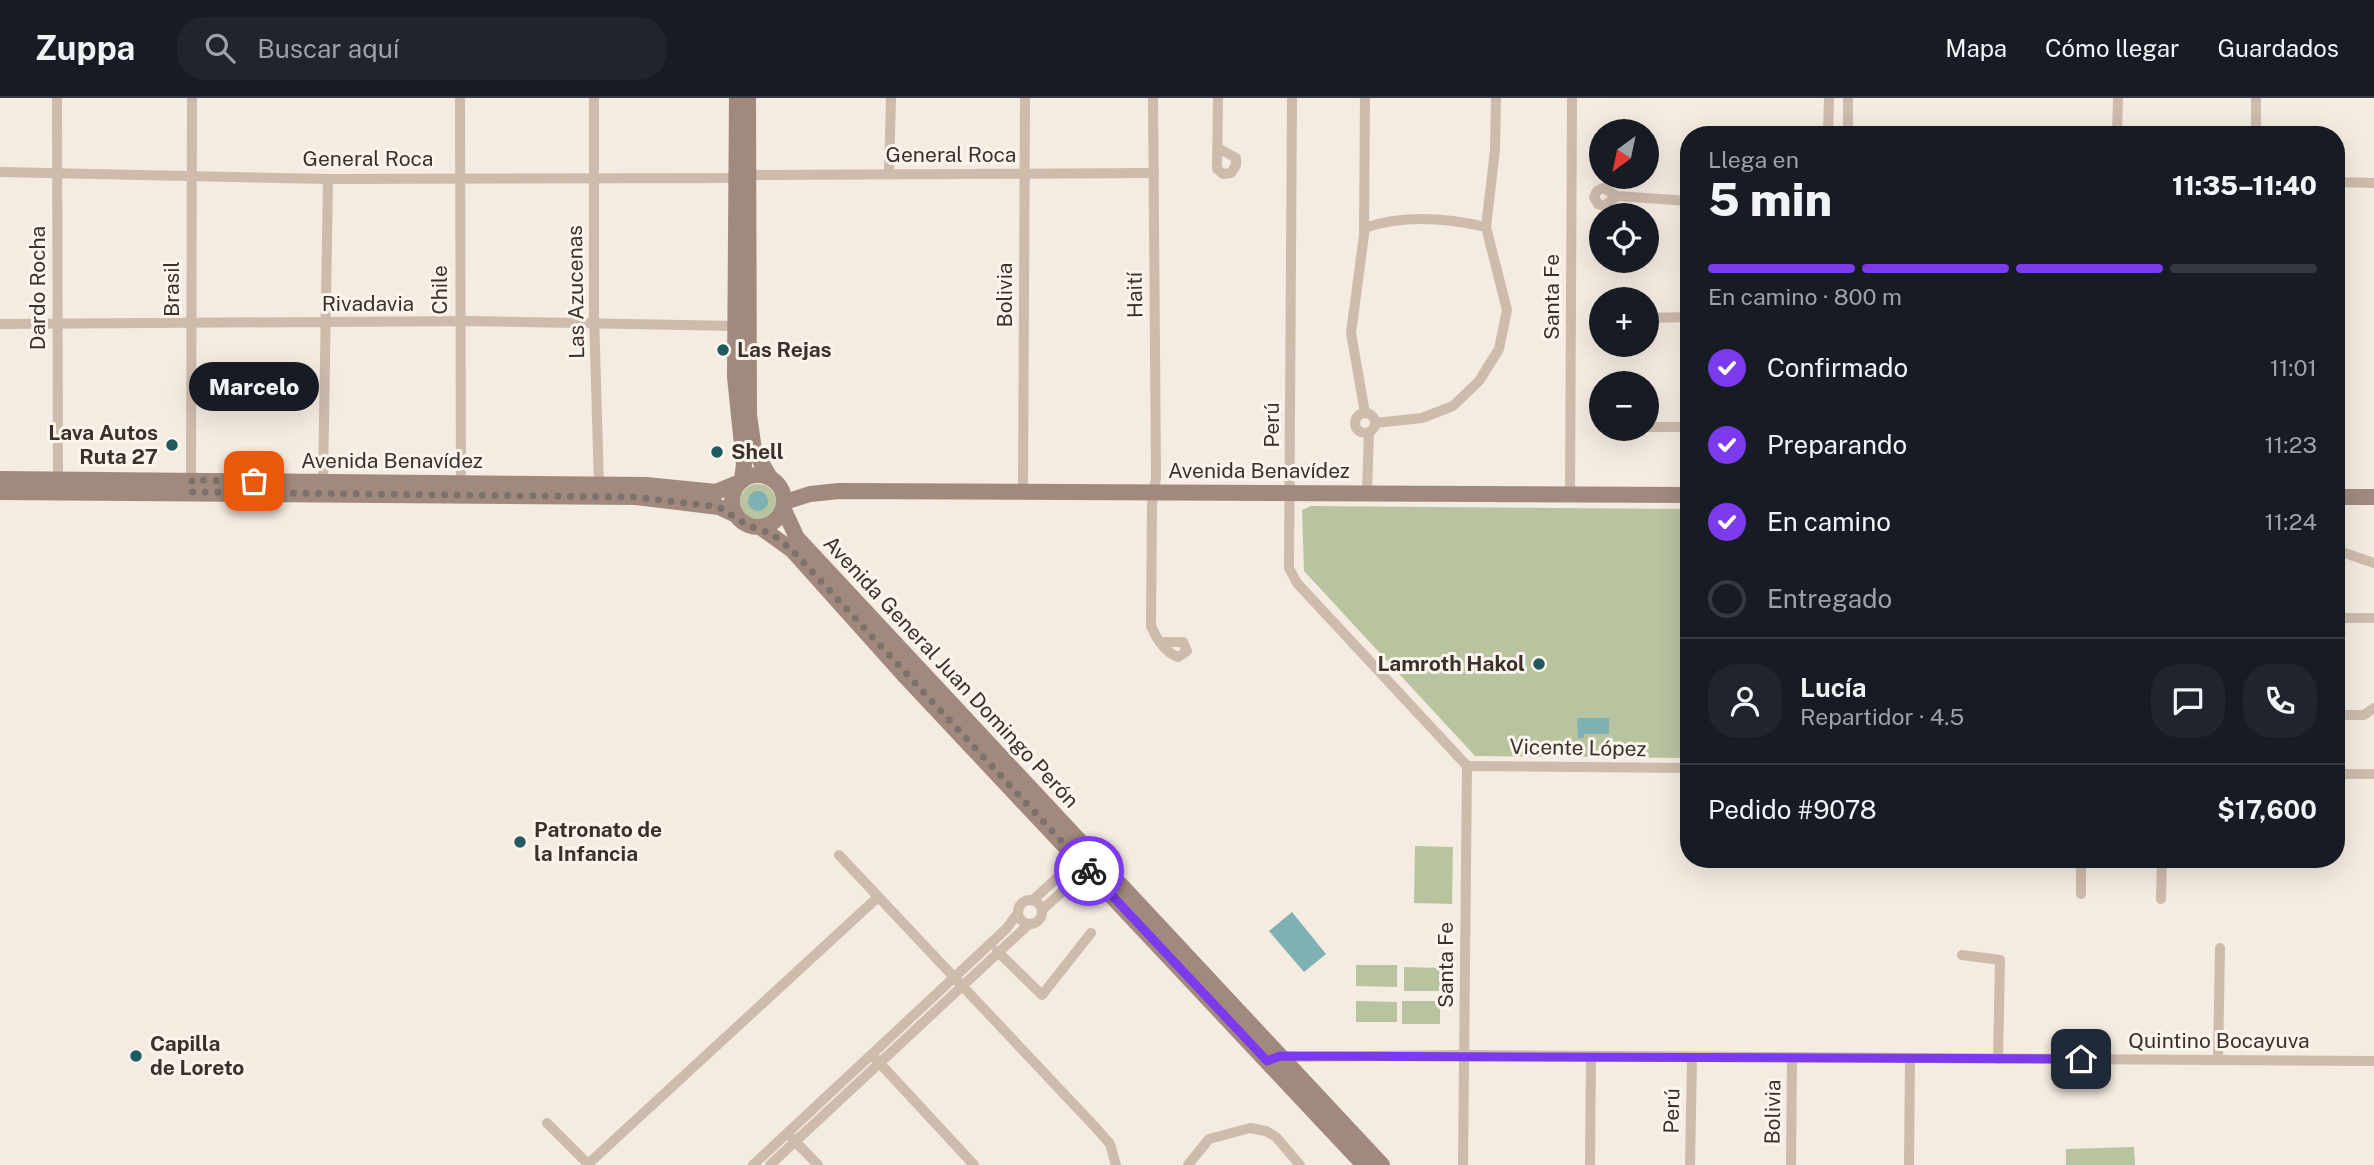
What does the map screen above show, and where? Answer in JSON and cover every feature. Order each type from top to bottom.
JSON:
[{"type":"main road","points":[[737,98],[742,176],[749,415],[754,450],[783,491],[784,506],[774,522],[760,527],[747,525],[736,516],[732,499],[744,464],[735,402],[742,176],[748,98]]},
{"type":"main road","points":[[740,482],[755,474],[773,479]]},
{"type":"main road","name":"Avenida Benavídez","points":[[0,479],[636,497],[719,507],[736,516]]},
{"type":"main road","name":"Avenida Benavídez","points":[[773,479],[829,491],[1680,495]]},
{"type":"main road","name":"Avenida Benavídez","points":[[0,492],[323,482],[599,485],[716,492],[740,482]]},
{"type":"main road","name":"Avenida Benavídez","points":[[784,506],[829,491]]},
{"type":"main road","points":[[2345,497],[2374,497]]},
{"type":"main road","name":"Avenida General Juan Domingo Perón","points":[[784,506],[797,538],[1274,1058],[1364,1165]]},
{"type":"main road","name":"Avenida General Juan Domingo Perón","points":[[760,527],[792,550],[1082,864],[1382,1165]]},
{"type":"street","name":"Dardo Rocha","points":[[57,98],[58,479]]},
{"type":"street","name":"Brasil","points":[[191,486],[192,98]]},
{"type":"street","name":"Chile","points":[[460,98],[461,482]]},
{"type":"street","name":"Las Azucenas","points":[[594,98],[599,485]]},
{"type":"street","points":[[889,174],[891,98]]},
{"type":"street","name":"Bolivia","points":[[1023,492],[1025,98]]},
{"type":"street","name":"Haití","points":[[1153,98],[1154,491],[1151,626],[1160,642]]},
{"type":"street","points":[[1218,98],[1218,148]]},
{"type":"street","name":"Perú","points":[[1292,98],[1291,493],[1288,558],[1297,583],[1467,766]]},
{"type":"street","points":[[1365,413],[1351,333],[1364,228],[1366,98]]},
{"type":"street","points":[[1365,413],[1355,420],[1368,429],[1439,413],[1474,387],[1493,361],[1505,331],[1507,310],[1486,227],[1495,150],[1496,98]]},
{"type":"street","name":"Santa Fe","points":[[1570,495],[1572,98]]},
{"type":"street","points":[[1828,126],[1829,98]]},
{"type":"street","points":[[1848,98],[1848,126]]},
{"type":"street","points":[[2117,126],[2118,98]]},
{"type":"street","points":[[2256,98],[2256,126]]},
{"type":"street","name":"General Roca","points":[[0,172],[328,178],[1154,173]]},
{"type":"street","points":[[323,482],[328,178]]},
{"type":"street","points":[[2345,183],[2374,183]]},
{"type":"street","points":[[1617,196],[1680,200]]},
{"type":"street","points":[[1364,228],[1400,220],[1427,220],[1486,227]]},
{"type":"street","points":[[1659,318],[1680,317]]},
{"type":"street","name":"Rivadavia","points":[[0,324],[459,322],[736,327]]},
{"type":"street","points":[[1364,493],[1368,429],[1373,417],[1365,413]]},
{"type":"street","points":[[1659,427],[1680,427]]},
{"type":"street","points":[[2345,553],[2374,563]]},
{"type":"street","points":[[2345,618],[2374,618]]},
{"type":"street","points":[[2345,715],[2364,715],[2374,708]]},
{"type":"street","name":"Santa Fe","points":[[1463,1165],[1467,766]]},
{"type":"street","name":"Vicente López","points":[[1467,766],[1680,768]]},
{"type":"street","points":[[2345,774],[2374,774]]},
{"type":"street","points":[[839,855],[1110,1144],[1116,1165]]},
{"type":"street","points":[[763,1163],[957,981],[1006,929],[1022,903],[1033,900],[1082,864]]},
{"type":"street","points":[[957,981],[1029,924],[1040,920],[1042,910],[1082,864]]},
{"type":"street","points":[[2081,868],[2081,894]]},
{"type":"street","points":[[2161,899],[2162,868]]},
{"type":"street","points":[[548,1123],[588,1165],[878,897]]},
{"type":"street","points":[[1033,900],[1042,910]]},
{"type":"street","points":[[1018,913],[1029,924]]},
{"type":"street","points":[[997,951],[1042,995],[1091,933]]},
{"type":"street","points":[[2218,1059],[2220,948]]},
{"type":"street","points":[[1962,955],[2000,960],[1998,1059]]},
{"type":"street","name":"Quintino Bocayuva","points":[[1274,1058],[1465,1055],[2374,1061]]},
{"type":"street","points":[[1590,1165],[1591,1056]]},
{"type":"street","points":[[875,1058],[974,1165]]},
{"type":"street","name":"Perú","points":[[1690,1165],[1692,1058]]},
{"type":"street","name":"Bolivia","points":[[1791,1165],[1792,1059]]},
{"type":"street","points":[[1909,1165],[1910,1060]]},
{"type":"street","points":[[1188,1165],[1209,1139],[1250,1128],[1266,1131],[1276,1137],[1300,1165]]},
{"type":"street","points":[[791,1136],[818,1165]]},
{"type":"green space","points":[[758,484],[771,489],[776,502],[771,515],[758,520],[745,515],[740,502],[745,489]]},
{"type":"green space","name":"Lamroth Hakol","points":[[1311,506],[1680,509],[1680,758],[1475,756],[1304,571],[1302,510]]},
{"type":"green space","points":[[1415,846],[1453,847],[1452,904],[1414,903]]},
{"type":"green space","points":[[1356,965],[1397,965],[1397,987],[1356,986]]},
{"type":"green space","points":[[1404,967],[1442,968],[1442,991],[1404,991]]},
{"type":"green space","points":[[1356,1001],[1397,1002],[1397,1022],[1356,1022]]},
{"type":"green space","points":[[1402,1001],[1440,1001],[1440,1024],[1402,1024]]},
{"type":"green space","points":[[2134,1147],[2135,1165],[2066,1165],[2066,1149]]},
{"type":"water","points":[[754,491],[762,491],[768,501],[762,511],[754,511],[748,505],[748,497]]},
{"type":"water","points":[[1577,718],[1609,718],[1609,734],[1584,734],[1584,738],[1578,738]]},
{"type":"water","points":[[1292,912],[1326,954],[1304,972],[1269,931]]},
{"type":"way so far","points":[[254,481],[192,480],[191,492],[636,497],[663,498],[729,510],[747,525],[760,527],[779,538],[792,550],[903,674],[1089,871]]},
{"type":"place","name":"Las Rejas","points":[[723,350]]},
{"type":"place","name":"Lava Autos Ruta 27","points":[[172,445]]},
{"type":"place","name":"Shell","points":[[717,452]]},
{"type":"place","name":"Marcelo","points":[[254,481]]},
{"type":"place","name":"Lamroth Hakol","points":[[1539,664]]},
{"type":"place","name":"Patronato de la Infancia","points":[[520,842]]},
{"type":"place","name":"Capilla de Loreto","points":[[136,1056]]},
{"type":"route","points":[[1089,871],[1267,1061],[1280,1056],[1465,1055],[1910,1060],[2081,1059]]}]
